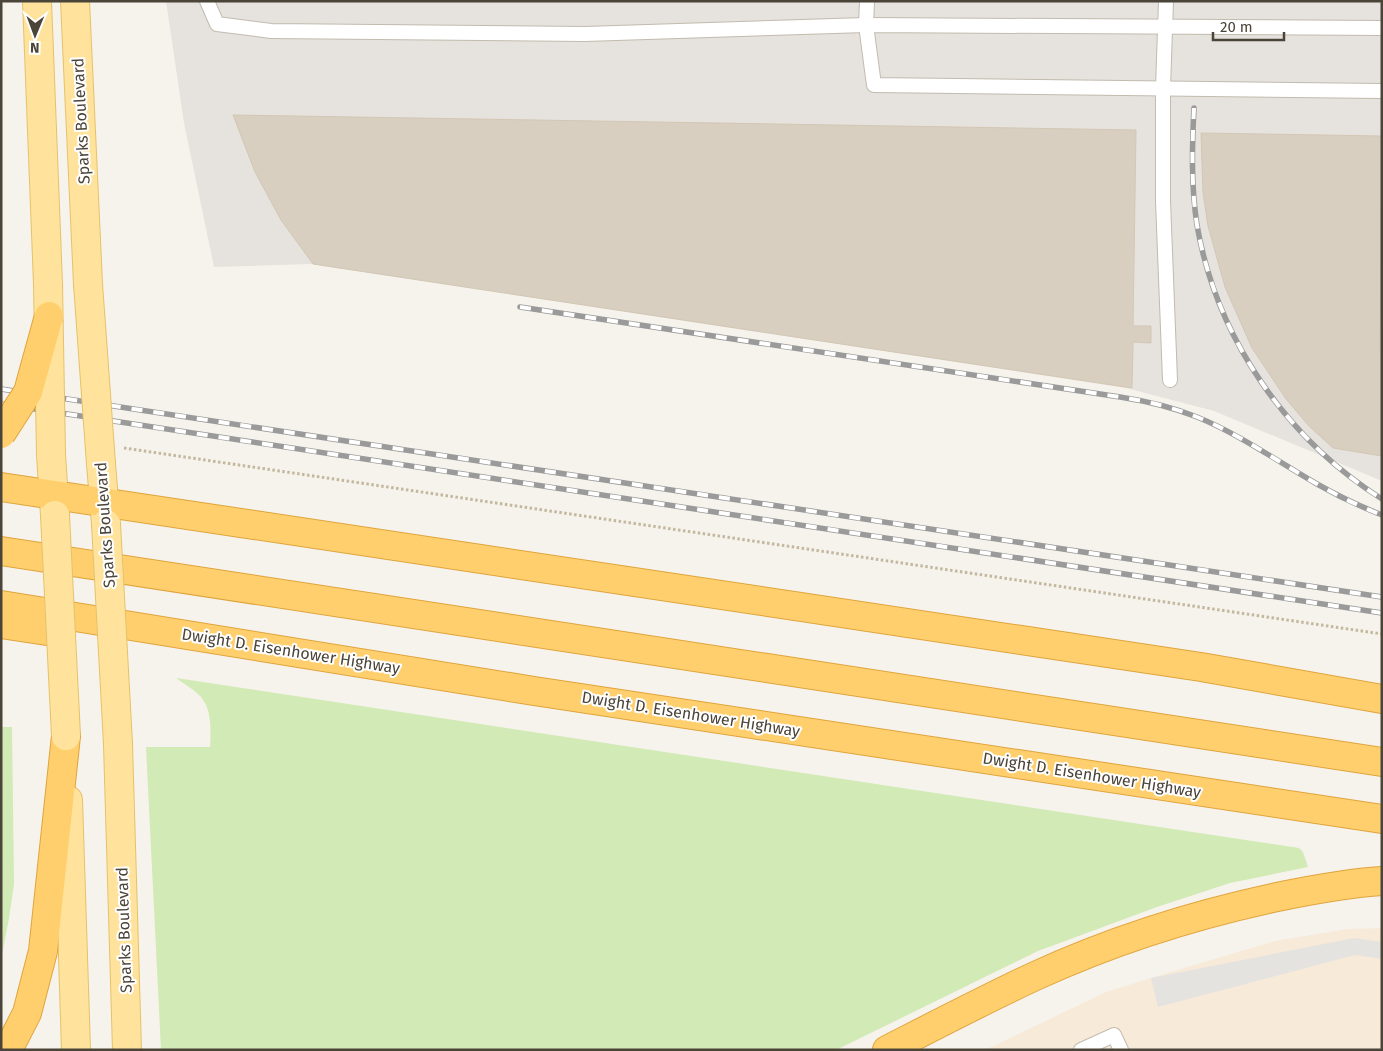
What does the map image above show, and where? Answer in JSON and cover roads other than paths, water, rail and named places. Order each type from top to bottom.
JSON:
[{"type":"highway","points":[[1,434],[28,392],[49,316]]},
{"type":"highway","points":[[1,487],[54,505],[105,513],[1201,667],[1382,699]]},
{"type":"highway","points":[[1,551],[1382,762]]},
{"type":"highway","name":"Dwight D. Eisenhower Highway","points":[[1,605],[534,691],[1382,819]]},
{"type":"highway","points":[[1,624],[381,680],[534,691]]},
{"type":"highway","points":[[8,1050],[27,1013],[43,951],[66,736]]},
{"type":"highway","points":[[887,1050],[1033,977],[1083,955],[1134,936],[1186,919],[1242,904],[1312,890],[1382,881]]},
{"type":"main road","points":[[37,1],[49,316],[51,456],[66,736],[76,1050]]},
{"type":"main road","name":"Sparks Boulevard","points":[[75,1],[88,284],[111,455],[105,513],[118,744],[127,1050]]},
{"type":"lane","points":[[207,1],[217,24],[271,31],[584,34],[866,25],[1382,28]]},
{"type":"lane","points":[[867,1],[866,25],[874,85],[1382,90]]},
{"type":"lane","points":[[1166,1],[1163,88],[1163,200],[1170,380]]},
{"type":"lane","points":[[1080,1050],[1114,1035],[1121,1050]]},
{"type":"railway","points":[[1194,108],[1192,166],[1197,225],[1206,266],[1220,306],[1239,345],[1261,381],[1286,415],[1315,446],[1347,475],[1382,499]]},
{"type":"railway","points":[[520,307],[1139,400],[1188,413],[1213,424],[1349,501],[1382,515]]},
{"type":"railway","points":[[1,389],[1382,597]]},
{"type":"railway","points":[[1,404],[1382,613]]}]
